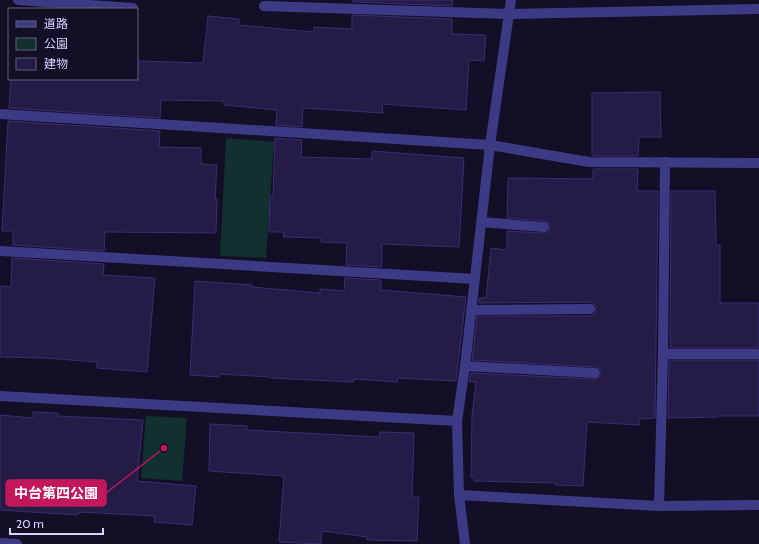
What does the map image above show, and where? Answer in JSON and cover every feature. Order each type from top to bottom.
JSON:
[{"type":"street","points":[[18,0],[133,8]]},
{"type":"street","points":[[465,544],[459,495],[457,421],[465,366],[490,146],[511,0]]},
{"type":"street","points":[[264,6],[509,14],[759,9]]},
{"type":"street","points":[[0,114],[490,146],[589,162],[759,163]]},
{"type":"street","points":[[659,506],[663,354],[665,162]]},
{"type":"street","points":[[481,222],[544,227]]},
{"type":"street","points":[[0,251],[475,278]]},
{"type":"street","points":[[471,310],[590,309]]},
{"type":"street","points":[[663,354],[759,354]]},
{"type":"street","points":[[465,366],[594,373]]},
{"type":"street","points":[[0,396],[457,421]]},
{"type":"street","points":[[459,495],[659,506],[759,506]]},
{"type":"street","points":[[0,543],[17,544]]},
{"type":"green space","points":[[226,138],[274,142],[266,258],[220,256]]},
{"type":"green space","points":[[146,416],[187,418],[182,481],[141,478]]},
{"type":"building","points":[[353,0],[453,0],[452,6],[353,2]]},
{"type":"building","points":[[352,15],[452,19],[452,34],[486,35],[484,61],[469,60],[466,110],[382,104],[383,113],[303,108],[302,127],[276,125],[277,110],[224,105],[224,101],[161,100],[160,118],[9,108],[11,80],[138,80],[138,61],[203,63],[208,16],[239,19],[239,25],[314,32],[314,27],[352,29]]},
{"type":"building","points":[[660,92],[661,137],[639,137],[638,156],[592,156],[592,93]]},
{"type":"building","points":[[8,121],[160,131],[159,147],[201,148],[201,164],[217,165],[215,199],[217,199],[216,233],[105,232],[104,251],[13,245],[13,231],[2,231]]},
{"type":"building","points":[[275,138],[302,140],[301,157],[372,159],[372,151],[464,158],[459,247],[382,244],[382,267],[346,265],[347,243],[321,242],[321,238],[283,237],[284,232],[269,232],[270,196],[273,196]]},
{"type":"building","points":[[593,169],[638,169],[637,191],[658,191],[655,418],[639,419],[639,425],[587,422],[583,486],[555,485],[555,483],[474,481],[474,477],[471,477],[472,415],[476,382],[469,382],[471,373],[595,379],[601,376],[601,370],[595,367],[472,360],[477,316],[590,316],[595,313],[596,306],[590,302],[479,303],[479,298],[486,298],[491,248],[507,250],[507,231],[547,233],[550,228],[550,224],[545,221],[507,218],[508,178],[593,179]]},
{"type":"building","points":[[671,191],[715,191],[716,245],[720,245],[720,303],[759,303],[759,348],[670,348]]},
{"type":"building","points":[[12,258],[104,264],[103,275],[155,278],[147,372],[97,368],[97,362],[45,358],[0,357],[0,286],[11,287]]},
{"type":"building","points":[[345,278],[381,280],[381,290],[466,297],[456,381],[398,378],[397,382],[354,379],[354,382],[219,374],[219,377],[190,375],[195,281],[252,285],[252,287],[320,293],[320,289],[344,291]]},
{"type":"building","points":[[669,360],[759,360],[759,416],[668,418]]},
{"type":"building","points":[[33,412],[58,413],[58,416],[143,420],[137,481],[196,486],[192,525],[154,522],[155,516],[79,512],[78,515],[0,510],[0,415],[33,418]]},
{"type":"building","points":[[210,424],[247,426],[247,430],[379,437],[380,432],[414,433],[412,497],[419,497],[417,541],[367,540],[367,537],[322,531],[321,544],[279,542],[284,476],[209,471]]},
{"type":"place","name":"中台第四公園","points":[[164,448]]}]
